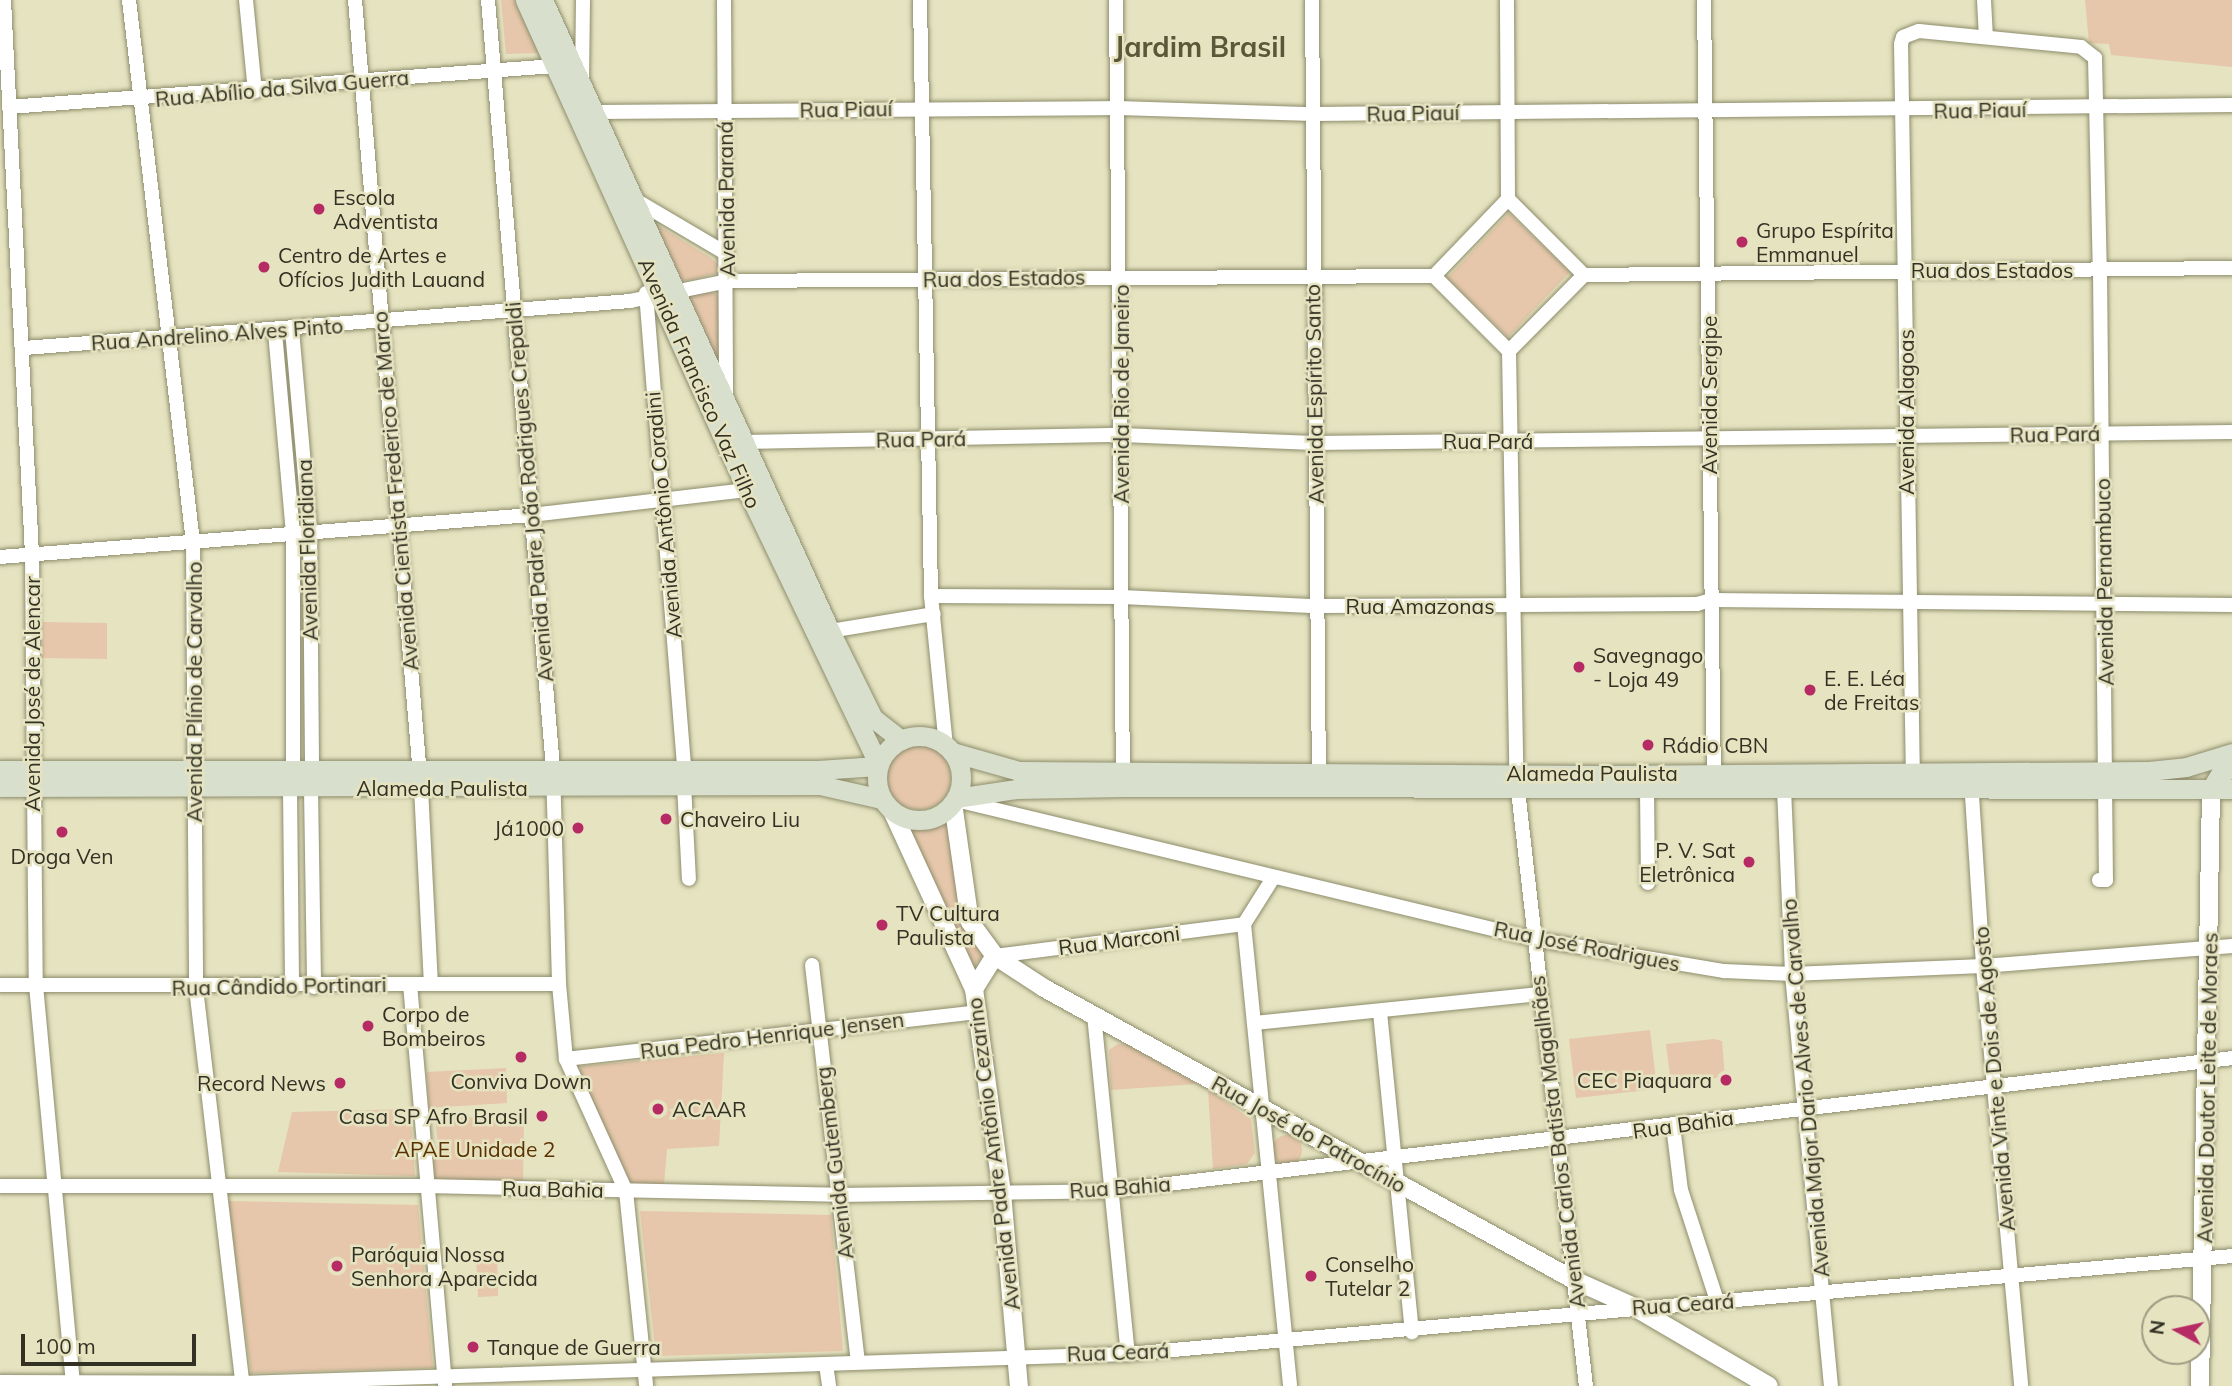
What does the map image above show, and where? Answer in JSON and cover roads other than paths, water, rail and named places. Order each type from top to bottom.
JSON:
[{"type":"main road","name":"Avenida Francisco Vaz Filho","points":[[525,0],[661,295],[747,490],[878,765]]},
{"type":"main road","name":"Avenida Francisco Vaz Filho","points":[[543,0],[634,199],[661,295],[726,398],[830,631],[873,718],[901,740]]},
{"type":"main road","points":[[925,736],[949,749],[961,774],[955,800],[944,813],[919,821],[888,806],[878,765],[901,740],[925,736]]},
{"type":"main road","name":"Alameda Paulista","points":[[949,749],[1019,771],[1123,779],[2105,781],[2232,789]]},
{"type":"main road","name":"Alameda Paulista","points":[[2105,781],[2186,767],[2232,753]]},
{"type":"main road","name":"Alameda Paulista","points":[[684,778],[878,765]]},
{"type":"main road","name":"Alameda Paulista","points":[[302,780],[419,768],[554,777],[684,778],[820,785],[888,806]]},
{"type":"main road","points":[[2211,789],[2220,774],[2232,768]]},
{"type":"main road","name":"Alameda Paulista","points":[[0,770],[32,779]]},
{"type":"main road","name":"Alameda Paulista","points":[[0,787],[32,779],[194,779],[302,780],[421,788],[554,777]]},
{"type":"main road","name":"Alameda Paulista","points":[[955,800],[1016,789],[1123,779]]},
{"type":"main road","name":"Alameda Paulista","points":[[1517,781],[1647,789],[1714,781],[1784,789],[1913,780]]},
{"type":"street","name":"Avenida José de Alencar","points":[[4,0],[24,348],[32,554],[36,985],[73,1383]]},
{"type":"street","name":"Avenida Plínio de Carvalho","points":[[129,0],[139,100],[172,339],[193,542],[196,988],[243,1385]]},
{"type":"street","points":[[246,0],[255,92]]},
{"type":"street","name":"Avenida Cientista Frederico de Marco","points":[[355,0],[421,788],[430,983]]},
{"type":"street","name":"Avenida Padre João Rodrigues Crepaldi","points":[[488,0],[554,777],[559,984],[566,1059],[626,1191],[646,1386]]},
{"type":"street","points":[[582,84],[583,0]]},
{"type":"street","name":"Avenida Paraná","points":[[724,0],[728,281],[726,398]]},
{"type":"street","points":[[920,0],[923,278],[931,596],[949,749]]},
{"type":"street","name":"Avenida Rio de Janeiro","points":[[1116,0],[1123,779]]},
{"type":"street","name":"Avenida Espírito Santo","points":[[1311,0],[1319,780]]},
{"type":"street","points":[[1507,0],[1508,199],[1434,276],[1509,351],[1584,275],[1508,199]]},
{"type":"street","name":"Avenida Sergipe","points":[[1704,0],[1714,781]]},
{"type":"street","points":[[1984,0],[1986,35],[2090,51],[2096,109]]},
{"type":"street","name":"Avenida Alagoas","points":[[1913,780],[1905,436],[1908,270],[1899,111],[1903,37],[1919,31],[1986,35]]},
{"type":"street","name":"Rua Abílio da Silva Guerra","points":[[9,107],[255,92],[554,66]]},
{"type":"street","name":"Rua Piauí","points":[[595,112],[1118,108],[1313,114],[1899,111],[2232,105]]},
{"type":"street","name":"Avenida Pernambuco","points":[[2096,109],[2101,271],[2106,880],[2099,880]]},
{"type":"street","points":[[634,199],[727,254]]},
{"type":"street","name":"Rua dos Estados","points":[[1584,275],[2232,268]]},
{"type":"street","name":"Rua dos Estados","points":[[661,295],[728,281],[1120,276],[1434,276]]},
{"type":"street","name":"Rua Andrelino Alves Pinto","points":[[24,348],[275,332],[380,320],[514,312],[630,301],[661,295]]},
{"type":"street","name":"Avenida Antônio Coradini","points":[[661,295],[648,317],[690,879]]},
{"type":"street","points":[[630,301],[648,317]]},
{"type":"street","name":"Avenida Floridiana","points":[[292,330],[310,532],[292,987]]},
{"type":"street","name":"Avenida Floridiana","points":[[275,332],[293,534],[302,780],[314,986]]},
{"type":"street","name":"Avenida Carlos Batista Magalhães","points":[[1509,351],[1517,781],[1538,994],[1558,1140],[1586,1386]]},
{"type":"street","name":"Rua Pará","points":[[744,442],[1122,435],[1314,443],[2232,432]]},
{"type":"street","points":[[0,557],[531,514],[747,490]]},
{"type":"street","name":"Rua Amazonas","points":[[931,596],[1122,597],[1316,606],[1697,604],[1711,600],[2232,605]]},
{"type":"street","points":[[830,631],[934,614]]},
{"type":"street","name":"Avenida Vinte e Dois de Agosto","points":[[1971,780],[1983,966],[2021,1386]]},
{"type":"street","points":[[1647,789],[1648,883]]},
{"type":"street","name":"Avenida Major Dario Alves de Carvalho","points":[[1784,789],[1792,974],[1831,1386]]},
{"type":"street","name":"Avenida Doutor Leite de Moraes","points":[[2200,1386],[2211,789]]},
{"type":"street","name":"Rua José Rodrigues","points":[[955,800],[1534,939],[1724,971],[1792,974],[1983,966],[2232,946]]},
{"type":"street","name":"Rua José do Patrocínio","points":[[955,800],[970,922],[995,956],[1094,1015],[1574,1280],[1634,1307],[1769,1386]]},
{"type":"street","name":"Avenida Padre Antônio Cezarino","points":[[888,806],[974,989],[1002,1193],[1019,1386]]},
{"type":"street","points":[[1273,878],[1244,924],[1266,1174],[1290,1386]]},
{"type":"street","name":"Rua Marconi","points":[[995,956],[1244,924]]},
{"type":"street","points":[[974,989],[995,956]]},
{"type":"street","name":"Avenida Gutemberg","points":[[812,965],[858,1362]]},
{"type":"street","name":"Rua Cândido Portinari","points":[[0,985],[196,988],[430,983],[559,984]]},
{"type":"street","points":[[410,984],[425,1186],[444,1381]]},
{"type":"street","points":[[1254,1023],[1538,994]]},
{"type":"street","name":"Rua Pedro Henrique Jensen","points":[[566,1059],[979,1012]]},
{"type":"street","points":[[1380,1012],[1412,1332]]},
{"type":"street","points":[[1094,1015],[1109,1191],[1128,1354]]},
{"type":"street","name":"Rua Bahia","points":[[0,1186],[425,1186],[838,1195],[1109,1191],[1266,1174],[1357,1160],[1558,1140],[1993,1084],[2232,1058]]},
{"type":"street","points":[[1673,1126],[1681,1189],[1717,1301]]},
{"type":"street","name":"Rua Ceará","points":[[0,1382],[243,1385],[444,1381],[644,1367],[1128,1354],[1412,1332],[1634,1307],[2012,1279],[2232,1256]]},
{"type":"street","points":[[826,1364],[829,1386]]},
{"type":"place","name":"Escola Adventista","points":[[319,209]]},
{"type":"place","name":"Grupo Espírita Emmanuel","points":[[1742,242]]},
{"type":"place","name":"Centro de Artes e Ofícios Judith Lauand","points":[[264,267]]},
{"type":"place","name":"Savegnago - Loja 49","points":[[1579,667]]},
{"type":"place","name":"E. E. Léa de Freitas","points":[[1810,690]]},
{"type":"place","name":"Rádio CBN","points":[[1648,745]]},
{"type":"place","name":"Chaveiro Liu","points":[[666,819]]},
{"type":"place","name":"Já1000","points":[[578,828]]},
{"type":"place","name":"Droga Ven","points":[[62,832]]},
{"type":"place","name":"P. V. Sat Eletrônica","points":[[1749,862]]},
{"type":"place","name":"TV Cultura Paulista","points":[[882,925]]},
{"type":"place","name":"Corpo de Bombeiros","points":[[368,1026]]},
{"type":"place","name":"Conviva Down","points":[[521,1057]]},
{"type":"place","name":"CEC Piaquara","points":[[1726,1080]]},
{"type":"place","name":"Record News","points":[[340,1083]]},
{"type":"place","name":"ACAAR","points":[[658,1109]]},
{"type":"place","name":"Casa SP Afro Brasil","points":[[542,1116]]},
{"type":"place","name":"Paróquia Nossa Senhora Aparecida","points":[[337,1266]]},
{"type":"place","name":"Conselho Tutelar 2","points":[[1311,1276]]},
{"type":"place","name":"Tanque de Guerra","points":[[473,1347]]},
{"type":"district","name":"Jardim Brasil","points":[[1200,47]]},
{"type":"park label","name":"APAE Unidade 2","points":[[475,1149]]}]
